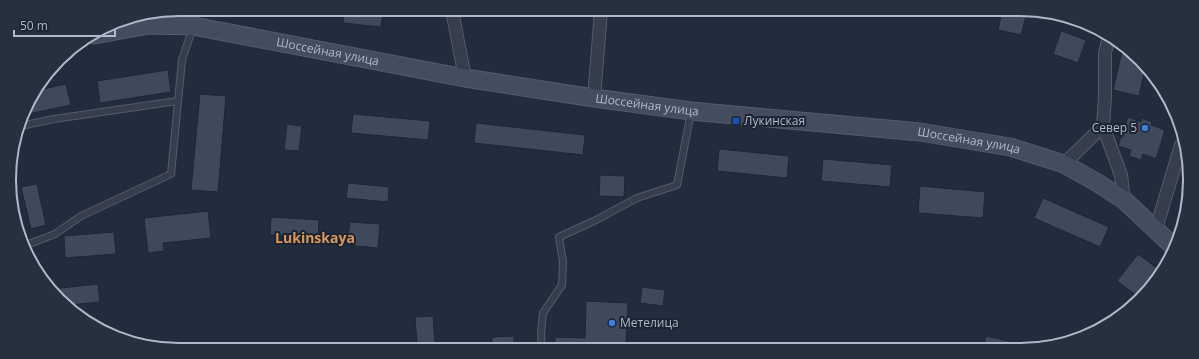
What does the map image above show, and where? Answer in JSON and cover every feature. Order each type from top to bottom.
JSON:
[{"type":"main road","name":"Шоссейная улица","points":[[110,31],[149,25],[193,26],[465,78],[594,98],[691,111],[920,132],[1010,147],[1064,164],[1124,200],[1170,243]]},
{"type":"street","points":[[453,16],[465,78]]},
{"type":"street","points":[[594,98],[601,16]]},
{"type":"street","points":[[1108,42],[1105,53],[1105,97],[1103,126],[1121,175],[1124,200]]},
{"type":"street","points":[[1064,164],[1103,126]]},
{"type":"street","points":[[1156,229],[1180,148]]},
{"type":"lane","points":[[29,244],[55,234],[81,216],[171,174],[182,60],[193,26]]},
{"type":"lane","points":[[26,125],[54,119],[177,101]]},
{"type":"lane","points":[[542,343],[543,313],[562,285],[563,262],[559,237],[596,220],[637,198],[677,185],[691,111]]},
{"type":"building","points":[[344,16],[382,16],[381,27],[343,23]]},
{"type":"building","points":[[1001,16],[1026,16],[1021,35],[998,30]]},
{"type":"building","points":[[1061,31],[1086,40],[1078,63],[1053,54]]},
{"type":"building","points":[[1122,53],[1144,74],[1139,96],[1113,90]]},
{"type":"building","points":[[168,70],[171,92],[100,103],[97,81]]},
{"type":"building","points":[[66,84],[71,105],[30,114],[44,89]]},
{"type":"building","points":[[200,94],[226,96],[218,192],[191,190]]},
{"type":"building","points":[[353,114],[430,121],[428,140],[351,133]]},
{"type":"building","points":[[1128,117],[1141,122],[1142,118],[1152,122],[1151,125],[1165,130],[1156,159],[1143,154],[1141,160],[1129,156],[1131,150],[1118,146]]},
{"type":"building","points":[[476,123],[585,135],[583,155],[474,143]]},
{"type":"building","points":[[287,124],[302,126],[299,151],[284,150]]},
{"type":"building","points":[[719,149],[789,156],[787,178],[717,171]]},
{"type":"building","points":[[823,159],[892,165],[890,187],[821,181]]},
{"type":"building","points":[[600,175],[625,176],[624,197],[599,196]]},
{"type":"building","points":[[348,183],[389,187],[388,202],[346,198]]},
{"type":"building","points":[[37,184],[46,225],[31,229],[21,187]]},
{"type":"building","points":[[920,186],[985,192],[983,218],[918,213]]},
{"type":"building","points":[[1043,198],[1109,227],[1100,247],[1034,218]]},
{"type":"building","points":[[208,211],[211,238],[163,243],[164,251],[148,253],[144,218]]},
{"type":"building","points":[[271,217],[319,220],[318,238],[270,235]]},
{"type":"building","points":[[350,222],[380,224],[378,248],[347,245]]},
{"type":"building","points":[[114,232],[116,254],[65,258],[64,236]]},
{"type":"building","points":[[1138,254],[1156,268],[1135,295],[1117,281]]},
{"type":"building","points":[[98,284],[100,302],[75,304],[58,288]]},
{"type":"building","points":[[642,287],[665,290],[663,306],[640,303]]},
{"type":"building","points":[[586,301],[628,303],[626,343],[555,343],[555,337],[585,338]]},
{"type":"building","points":[[433,316],[435,343],[417,343],[415,317]]},
{"type":"building","points":[[514,336],[514,343],[492,343],[492,337]]},
{"type":"building","points":[[986,336],[1018,343],[984,343]]},
{"type":"place","name":"Лукинская","points":[[736,121]]},
{"type":"place","name":"Север 5","points":[[1145,128]]},
{"type":"place","name":"Метелица","points":[[612,323]]},
{"type":"district","name":"Lukinskaya","points":[[315,238]]}]
